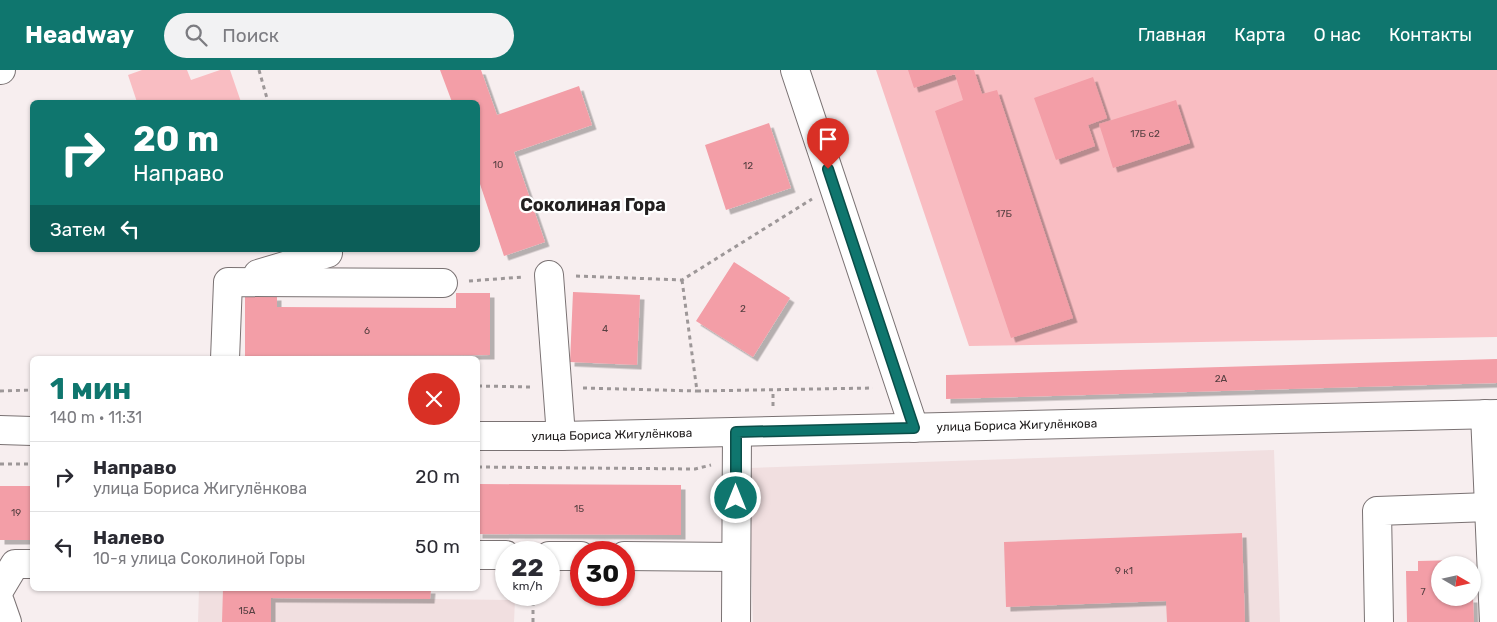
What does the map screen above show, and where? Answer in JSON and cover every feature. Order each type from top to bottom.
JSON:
[{"type":"street","points":[[795,70],[914,428]]},
{"type":"street","points":[[228,282],[327,252]]},
{"type":"street","points":[[549,275],[561,436]]},
{"type":"street","points":[[228,282],[443,283]]},
{"type":"street","points":[[225,356],[228,282]]},
{"type":"street","points":[[1491,414],[1489,507],[1495,614]]},
{"type":"street","name":"улица Бориса Жигулёнкова","points":[[480,436],[561,436],[1491,414]]},
{"type":"street","points":[[0,430],[30,431]]},
{"type":"street","points":[[736,432],[736,622]]},
{"type":"street","points":[[1379,622],[1376,511],[1489,507]]},
{"type":"street","points":[[480,555],[495,555]]},
{"type":"street","points":[[635,556],[736,557]]},
{"type":"street","points":[[0,589],[15,564],[30,564]]},
{"type":"street","points":[[0,602],[7,622]]},
{"type":"path","points":[[258,70],[267,100]]},
{"type":"path","points":[[443,283],[549,275],[682,280],[834,185]]},
{"type":"path","points":[[682,280],[697,390]]},
{"type":"path","points":[[480,386],[697,390],[902,388]]},
{"type":"path","points":[[0,391],[30,390]]},
{"type":"path","points":[[0,464],[30,464]]},
{"type":"path","points":[[533,606],[533,622]]},
{"type":"shaded area","points":[[142,70],[187,70],[191,80],[220,70],[230,70],[240,100],[136,100],[128,75]]},
{"type":"shaded area","points":[[876,70],[1497,70],[1497,337],[969,346]]},
{"type":"shaded area","points":[[1274,450],[1280,622],[753,622],[748,468]]},
{"type":"shaded area","points":[[199,591],[431,591],[431,599],[495,600],[495,606],[515,606],[514,622],[198,622]]},
{"type":"building","points":[[440,70],[481,70],[497,115],[579,86],[592,125],[514,152],[545,242],[504,256],[480,184],[480,100],[451,100]]},
{"type":"building","points":[[908,70],[974,70],[982,94],[997,90],[1073,318],[1011,338],[935,111],[963,100],[955,74],[914,88]]},
{"type":"building","points":[[1093,77],[1107,118],[1088,125],[1095,146],[1056,160],[1034,98]]},
{"type":"building","points":[[1176,100],[1190,143],[1113,168],[1099,124]]},
{"type":"building","points":[[769,123],[791,188],[726,210],[705,145]]},
{"type":"building","points":[[734,262],[790,298],[753,357],[696,321]]},
{"type":"building","points":[[573,292],[640,295],[637,365],[570,362]]},
{"type":"building","points":[[456,293],[490,293],[490,355],[245,356],[245,297],[277,296],[277,307],[456,308]]},
{"type":"building","points":[[1497,359],[1497,383],[946,399],[946,375]]},
{"type":"building","points":[[480,484],[681,485],[681,535],[480,534]]},
{"type":"building","points":[[0,486],[30,486],[30,540],[0,540]]},
{"type":"building","points":[[1242,533],[1245,622],[1167,622],[1166,601],[1006,607],[1004,542]]},
{"type":"building","points":[[1418,561],[1431,561],[1431,606],[1473,606],[1474,622],[1407,622],[1406,571],[1418,571]]},
{"type":"building","points":[[223,591],[431,591],[430,599],[271,598],[271,622],[222,622]]},
{"type":"district","name":"Соколиная Гора","points":[[593,205]]},
{"type":"route","points":[[736,498],[736,432],[914,428],[828,169]]}]
